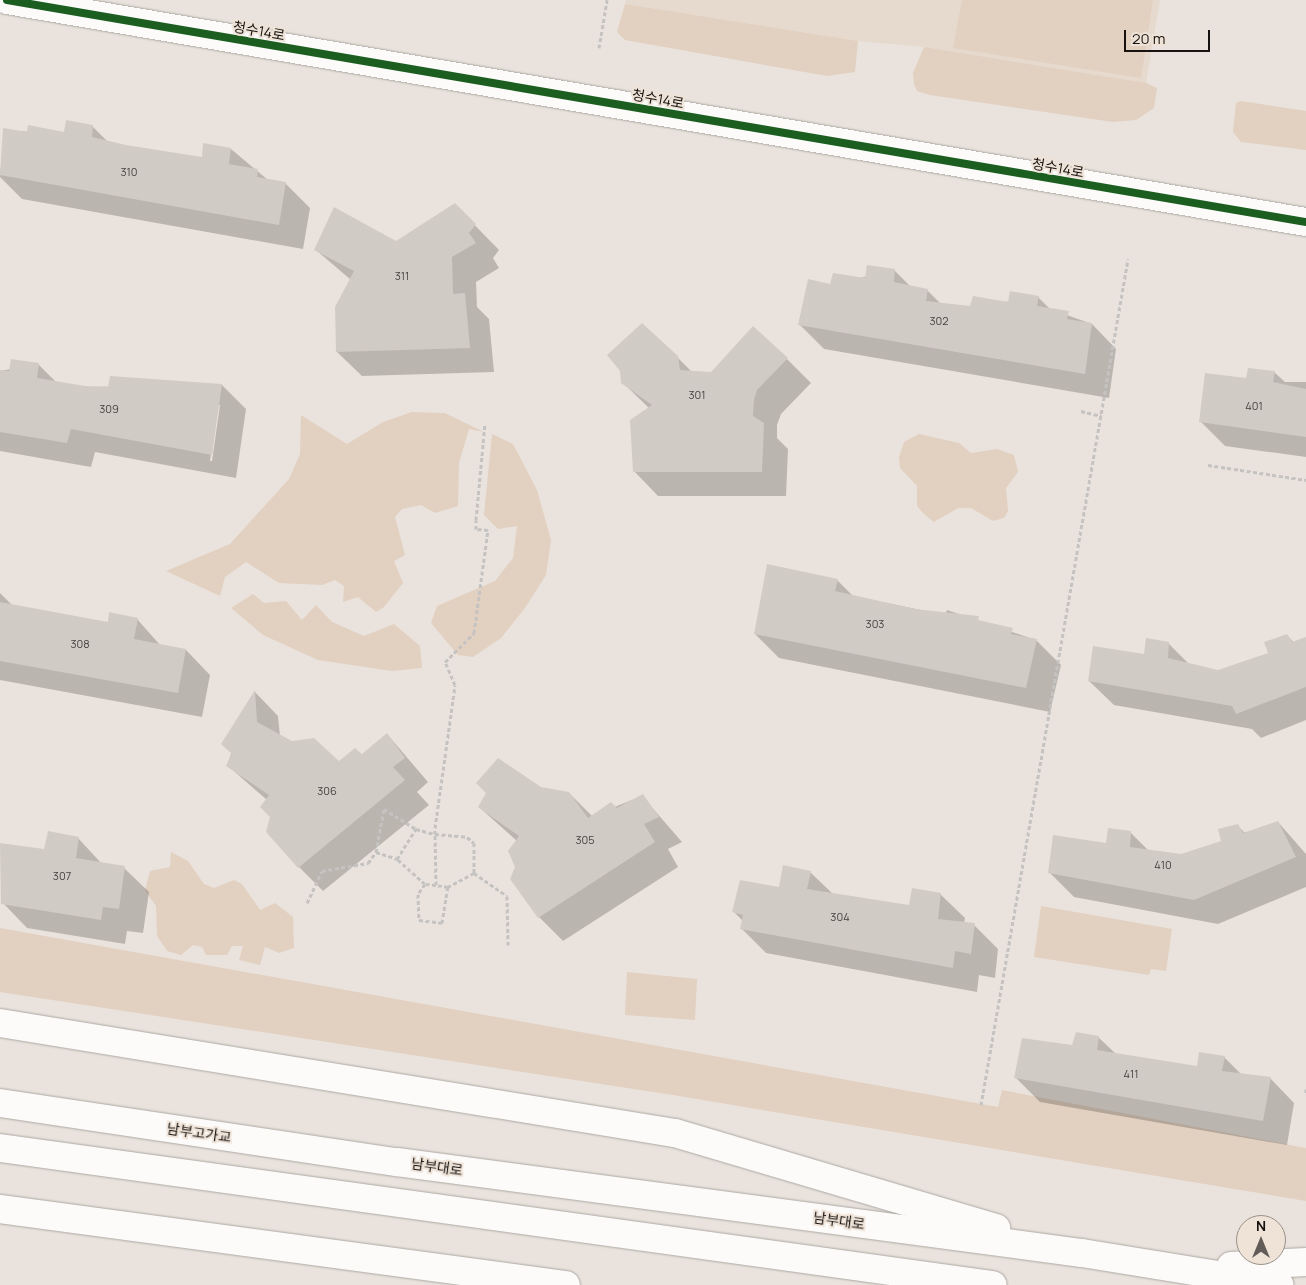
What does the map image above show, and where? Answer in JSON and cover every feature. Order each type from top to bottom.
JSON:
[{"type":"main road","name":"청수14로","points":[[7,0],[1306,222]]},
{"type":"main road","points":[[0,1023],[675,1133],[1082,1253]]},
{"type":"main road","name":"남부고가교","points":[[0,1103],[397,1162]]},
{"type":"main road","points":[[0,1148],[392,1204],[993,1285]]},
{"type":"main road","name":"남부대로","points":[[397,1162],[1082,1253],[1279,1285]]},
{"type":"main road","points":[[0,1209],[566,1285]]},
{"type":"main road","points":[[1177,1269],[1306,1262]]},
{"type":"path","points":[[599,48],[607,0]]},
{"type":"path","points":[[981,1105],[1128,258]]},
{"type":"path","points":[[1081,412],[1101,416]]},
{"type":"path","points":[[436,885],[436,834],[455,685],[446,662],[474,633],[488,530],[476,529],[485,423]]},
{"type":"path","points":[[1208,465],[1306,480]]},
{"type":"path","points":[[307,903],[322,871],[368,862],[376,852],[384,809],[416,828],[436,834],[468,837],[474,843],[474,873]]},
{"type":"path","points":[[397,859],[416,828]]},
{"type":"path","points":[[376,852],[397,859],[425,884],[448,888],[474,873]]},
{"type":"path","points":[[474,873],[507,896],[508,945]]},
{"type":"path","points":[[425,884],[418,894],[419,920],[442,923],[448,888]]},
{"type":"shaded area","points":[[626,0],[1160,0],[1146,83],[924,47],[858,41],[625,4]]},
{"type":"shaded area","points":[[962,0],[1153,0],[1141,78],[953,48]]},
{"type":"shaded area","points":[[625,4],[858,41],[855,72],[827,76],[625,40],[617,32]]},
{"type":"shaded area","points":[[924,47],[1146,83],[1157,88],[1154,108],[1136,120],[1113,122],[930,95],[917,91],[914,84],[913,73]]},
{"type":"shaded area","points":[[1241,101],[1306,111],[1306,150],[1241,142],[1233,132],[1236,103]]},
{"type":"shaded area","points":[[412,412],[445,413],[484,432],[469,429],[459,463],[458,506],[435,513],[421,505],[402,509],[395,517],[405,555],[394,561],[403,583],[384,607],[376,612],[358,597],[343,602],[344,586],[335,580],[322,585],[279,583],[246,562],[225,577],[220,596],[166,571],[230,544],[289,479],[300,454],[301,415],[347,444],[383,422]]},
{"type":"shaded area","points":[[492,434],[513,444],[537,490],[551,540],[546,575],[525,608],[501,638],[473,657],[458,655],[431,623],[437,606],[495,581],[513,558],[517,526],[498,529],[484,515]]},
{"type":"shaded area","points":[[919,434],[959,443],[971,453],[997,449],[1014,455],[1018,472],[1006,488],[1008,511],[1004,518],[993,521],[971,508],[958,508],[934,522],[924,514],[917,506],[917,486],[900,468],[899,457],[904,442]]},
{"type":"shaded area","points":[[253,594],[264,603],[286,601],[302,620],[316,605],[332,622],[364,636],[394,624],[420,646],[422,668],[392,671],[318,660],[263,635],[231,608]]},
{"type":"shaded area","points":[[171,852],[188,861],[204,884],[214,888],[234,880],[242,884],[260,910],[275,903],[293,917],[294,948],[279,953],[265,947],[260,965],[239,960],[243,946],[232,946],[227,955],[206,955],[202,947],[193,945],[181,955],[167,951],[157,936],[156,906],[145,890],[150,871],[170,867]]},
{"type":"shaded area","points":[[1041,906],[1172,929],[1166,971],[1151,969],[1149,975],[1034,957]]},
{"type":"shaded area","points":[[0,928],[998,1107],[1002,1090],[1306,1148],[1306,1201],[673,1095],[0,992]]},
{"type":"shaded area","points":[[627,972],[697,979],[695,1020],[625,1015]]},
{"type":"building","points":[[66,120],[93,125],[92,137],[126,145],[202,157],[203,143],[231,148],[229,164],[258,169],[257,177],[286,182],[279,225],[0,175],[3,128],[27,132],[28,125],[64,132]]},
{"type":"building","points":[[455,203],[476,224],[469,233],[476,243],[452,257],[453,294],[465,293],[470,348],[336,352],[335,307],[354,271],[314,250],[334,207],[396,241]]},
{"type":"building","points":[[867,265],[895,269],[894,282],[928,289],[926,301],[970,306],[973,296],[1008,302],[1010,291],[1039,296],[1037,306],[1069,311],[1067,319],[1092,323],[1085,374],[798,325],[808,279],[830,284],[833,273],[865,278]]},
{"type":"building","points":[[642,323],[678,356],[680,370],[711,372],[753,326],[788,358],[757,390],[754,400],[753,416],[764,423],[762,472],[633,472],[630,420],[652,405],[621,383],[620,371],[607,355]]},
{"type":"building","points":[[11,359],[39,363],[37,378],[85,386],[108,387],[110,376],[222,384],[212,455],[71,429],[67,443],[0,432],[0,370],[9,371]]},
{"type":"building","points":[[1248,368],[1275,371],[1273,382],[1306,389],[1306,437],[1199,422],[1205,373],[1246,378]]},
{"type":"building","points":[[767,564],[838,579],[835,591],[915,609],[979,616],[978,620],[1013,628],[1011,634],[1037,639],[1026,688],[754,634]]},
{"type":"building","points":[[0,602],[108,622],[109,612],[138,618],[134,639],[186,649],[178,693],[0,661]]},
{"type":"building","points":[[1287,634],[1292,642],[1306,637],[1306,687],[1236,714],[1232,706],[1088,681],[1093,646],[1144,654],[1146,638],[1169,642],[1168,658],[1218,670],[1268,653],[1264,642]]},
{"type":"building","points":[[255,690],[257,722],[292,741],[314,738],[339,761],[355,748],[362,754],[387,733],[405,758],[393,767],[405,780],[298,868],[266,832],[270,817],[260,807],[269,795],[226,766],[232,754],[221,744]]},
{"type":"building","points":[[498,758],[541,787],[569,792],[588,818],[611,802],[617,808],[643,794],[659,817],[644,824],[655,842],[538,918],[510,879],[515,867],[508,851],[519,836],[478,807],[486,793],[476,783]]},
{"type":"building","points":[[1278,821],[1296,857],[1194,900],[1048,873],[1053,835],[1106,843],[1108,828],[1131,831],[1130,847],[1181,854],[1221,841],[1218,829],[1238,824],[1243,833]]},
{"type":"building","points":[[48,831],[79,837],[76,858],[125,866],[119,909],[103,907],[101,920],[1,904],[0,843],[44,849]]},
{"type":"building","points":[[783,865],[811,871],[807,889],[909,905],[912,888],[941,893],[938,919],[975,923],[971,954],[955,951],[953,968],[740,929],[743,915],[732,912],[740,880],[779,887]]},
{"type":"building","points":[[1076,1032],[1099,1036],[1097,1050],[1197,1066],[1199,1052],[1225,1056],[1222,1071],[1271,1077],[1263,1121],[1014,1078],[1022,1038],[1072,1045]]},
{"type":"cycle path","points":[[7,0],[1306,222]]}]
